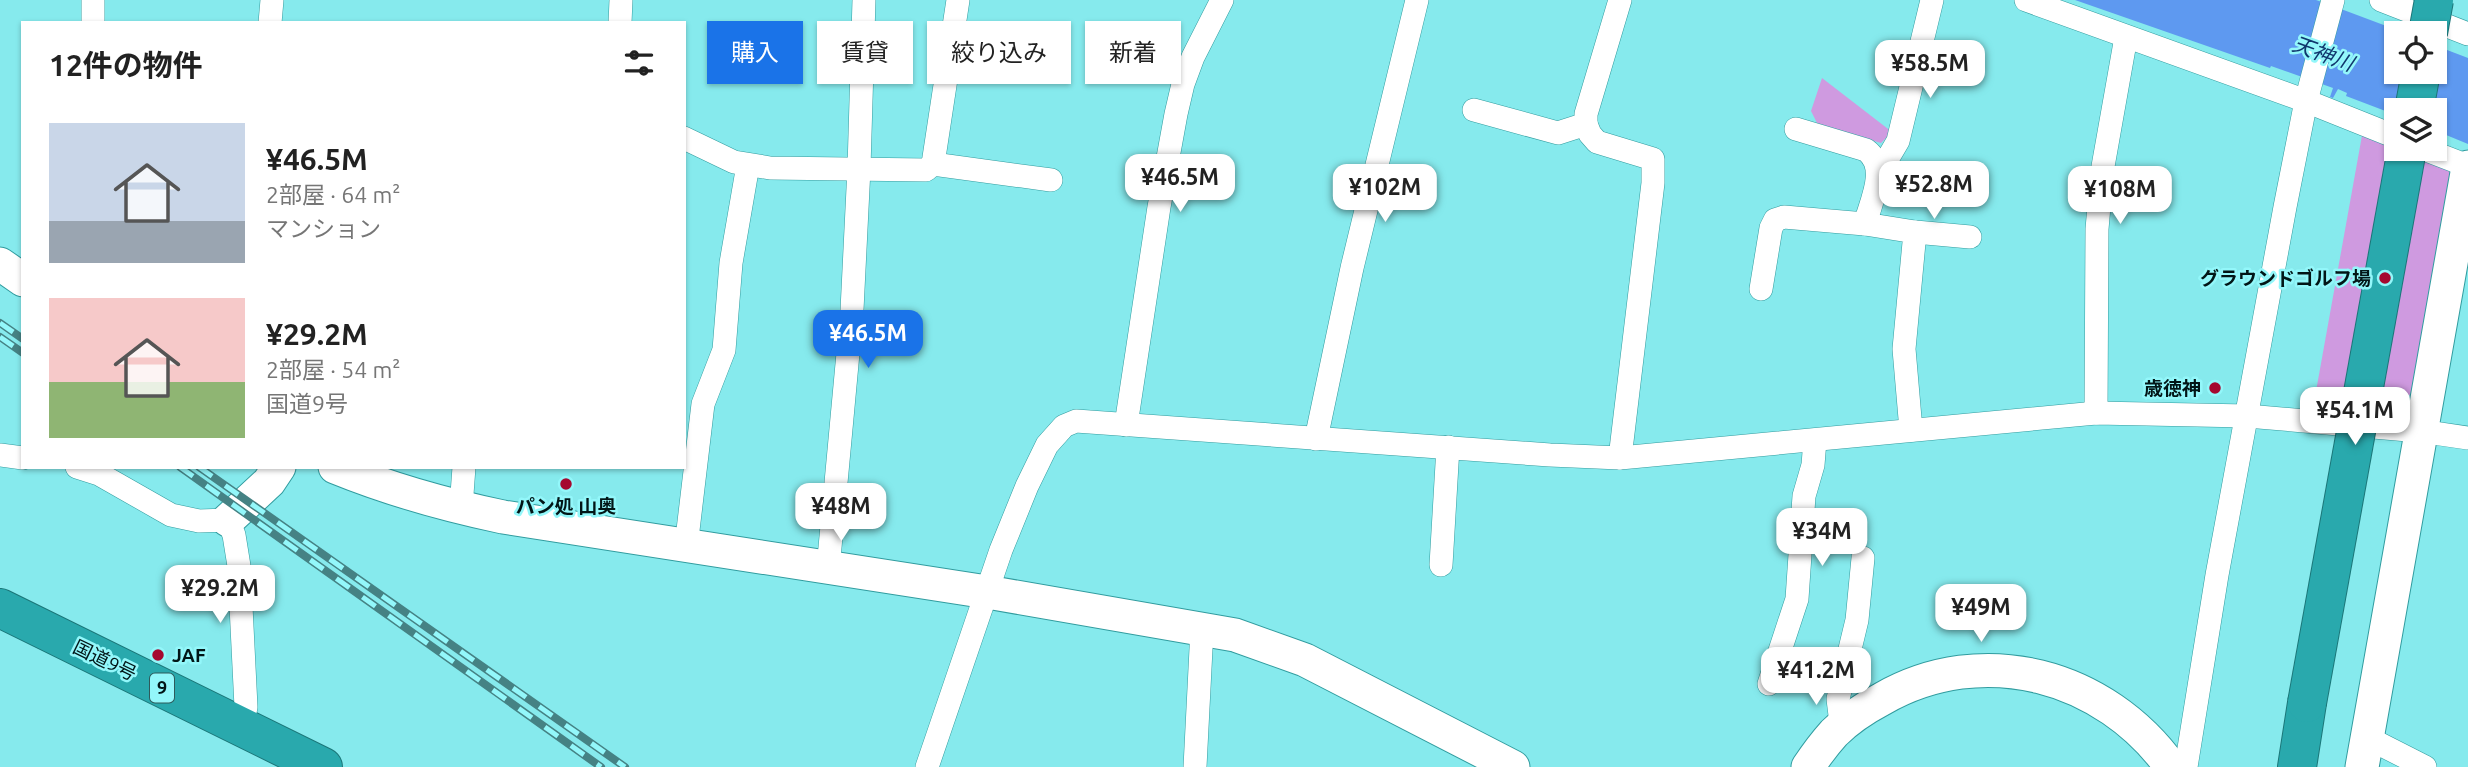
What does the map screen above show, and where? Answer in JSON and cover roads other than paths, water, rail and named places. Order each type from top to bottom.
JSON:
[{"type":"highway","points":[[2430,21],[2434,0]]},
{"type":"highway","points":[[2299,767],[2307,703],[2405,161]]},
{"type":"highway","name":"国道9号","points":[[0,608],[242,727],[312,765]]},
{"type":"street","points":[[93,0],[93,21]]},
{"type":"street","points":[[270,21],[271,0]]},
{"type":"street","points":[[620,21],[621,0]]},
{"type":"street","points":[[828,569],[852,310],[864,0]]},
{"type":"street","points":[[686,139],[733,162],[769,168],[926,170],[933,164],[958,0]]},
{"type":"street","points":[[1126,425],[1176,114],[1183,84],[1222,0]]},
{"type":"street","points":[[1316,439],[1352,268],[1417,0]]},
{"type":"street","points":[[1620,0],[1586,114],[1586,124],[1597,142],[1653,159],[1653,183],[1620,458]]},
{"type":"street","points":[[1878,163],[1888,158],[1898,141],[1931,0]]},
{"type":"street","points":[[2026,0],[2126,37],[2307,96],[2384,131]]},
{"type":"street","points":[[2173,763],[2217,575],[2307,96],[2333,0]]},
{"type":"street","points":[[2388,1],[2468,34]]},
{"type":"street","points":[[2096,413],[2098,229],[2102,172],[2126,37]]},
{"type":"street","points":[[1474,110],[1558,133],[1586,124]]},
{"type":"street","points":[[1796,129],[1866,150],[1873,156],[1878,163],[1878,173],[1866,224]]},
{"type":"street","points":[[2425,767],[2364,752],[2468,167],[2447,158]]},
{"type":"street","points":[[933,164],[1051,180]]},
{"type":"street","points":[[686,547],[703,404],[724,349],[732,263],[748,165]]},
{"type":"street","points":[[1761,289],[1770,228],[1775,220],[1784,217],[1969,237]]},
{"type":"street","points":[[1911,430],[1904,349],[1915,232]]},
{"type":"street","points":[[0,264],[21,279]]},
{"type":"street","points":[[926,767],[1001,550],[1027,486],[1047,444],[1064,426],[1076,421],[1620,458],[2096,413],[2247,416],[2420,431],[2468,438]]},
{"type":"street","points":[[1769,684],[1797,599],[1804,496],[1813,465],[1815,440]]},
{"type":"street","points":[[1441,565],[1448,447]]},
{"type":"street","points":[[0,455],[21,458]]},
{"type":"street","points":[[83,469],[99,474],[171,515],[199,521],[228,520],[269,482],[278,469]]},
{"type":"street","points":[[340,469],[360,478],[461,508],[503,517],[987,592],[1258,641],[1305,660],[1513,767]]},
{"type":"street","points":[[461,508],[464,469]]},
{"type":"street","points":[[228,520],[234,535],[239,566],[246,707],[242,727]]},
{"type":"street","points":[[1846,722],[1840,715],[1838,699],[1857,620],[1863,558]]},
{"type":"street","points":[[1195,767],[1202,629]]},
{"type":"street","points":[[1808,767],[1846,722],[1893,692],[1933,677],[1973,671],[2017,671],[2059,681],[2092,696],[2145,734],[2173,763]]},
{"type":"water","name":"天神川","points":[[2075,0],[2316,0],[2325,3],[2384,25],[2384,84],[2447,84],[2447,50],[2468,58],[2468,144],[2447,135],[2447,98],[2384,98],[2384,110],[2346,96],[2347,93],[2338,89],[2333,98],[2330,97],[2333,88],[2271,66],[2270,68]]},
{"type":"railway","points":[[0,323],[21,338]]},
{"type":"railway","points":[[0,337],[21,352]]},
{"type":"railway","points":[[183,469],[601,767]]},
{"type":"railway","points":[[202,469],[625,767]]},
{"type":"place","name":"グラウンドゴルフ場","points":[[2385,278]]},
{"type":"place","name":"歳徳神","points":[[2215,388]]},
{"type":"place","name":"パン処 山奥","points":[[566,484]]},
{"type":"place","name":"JAF","points":[[158,655]]}]
